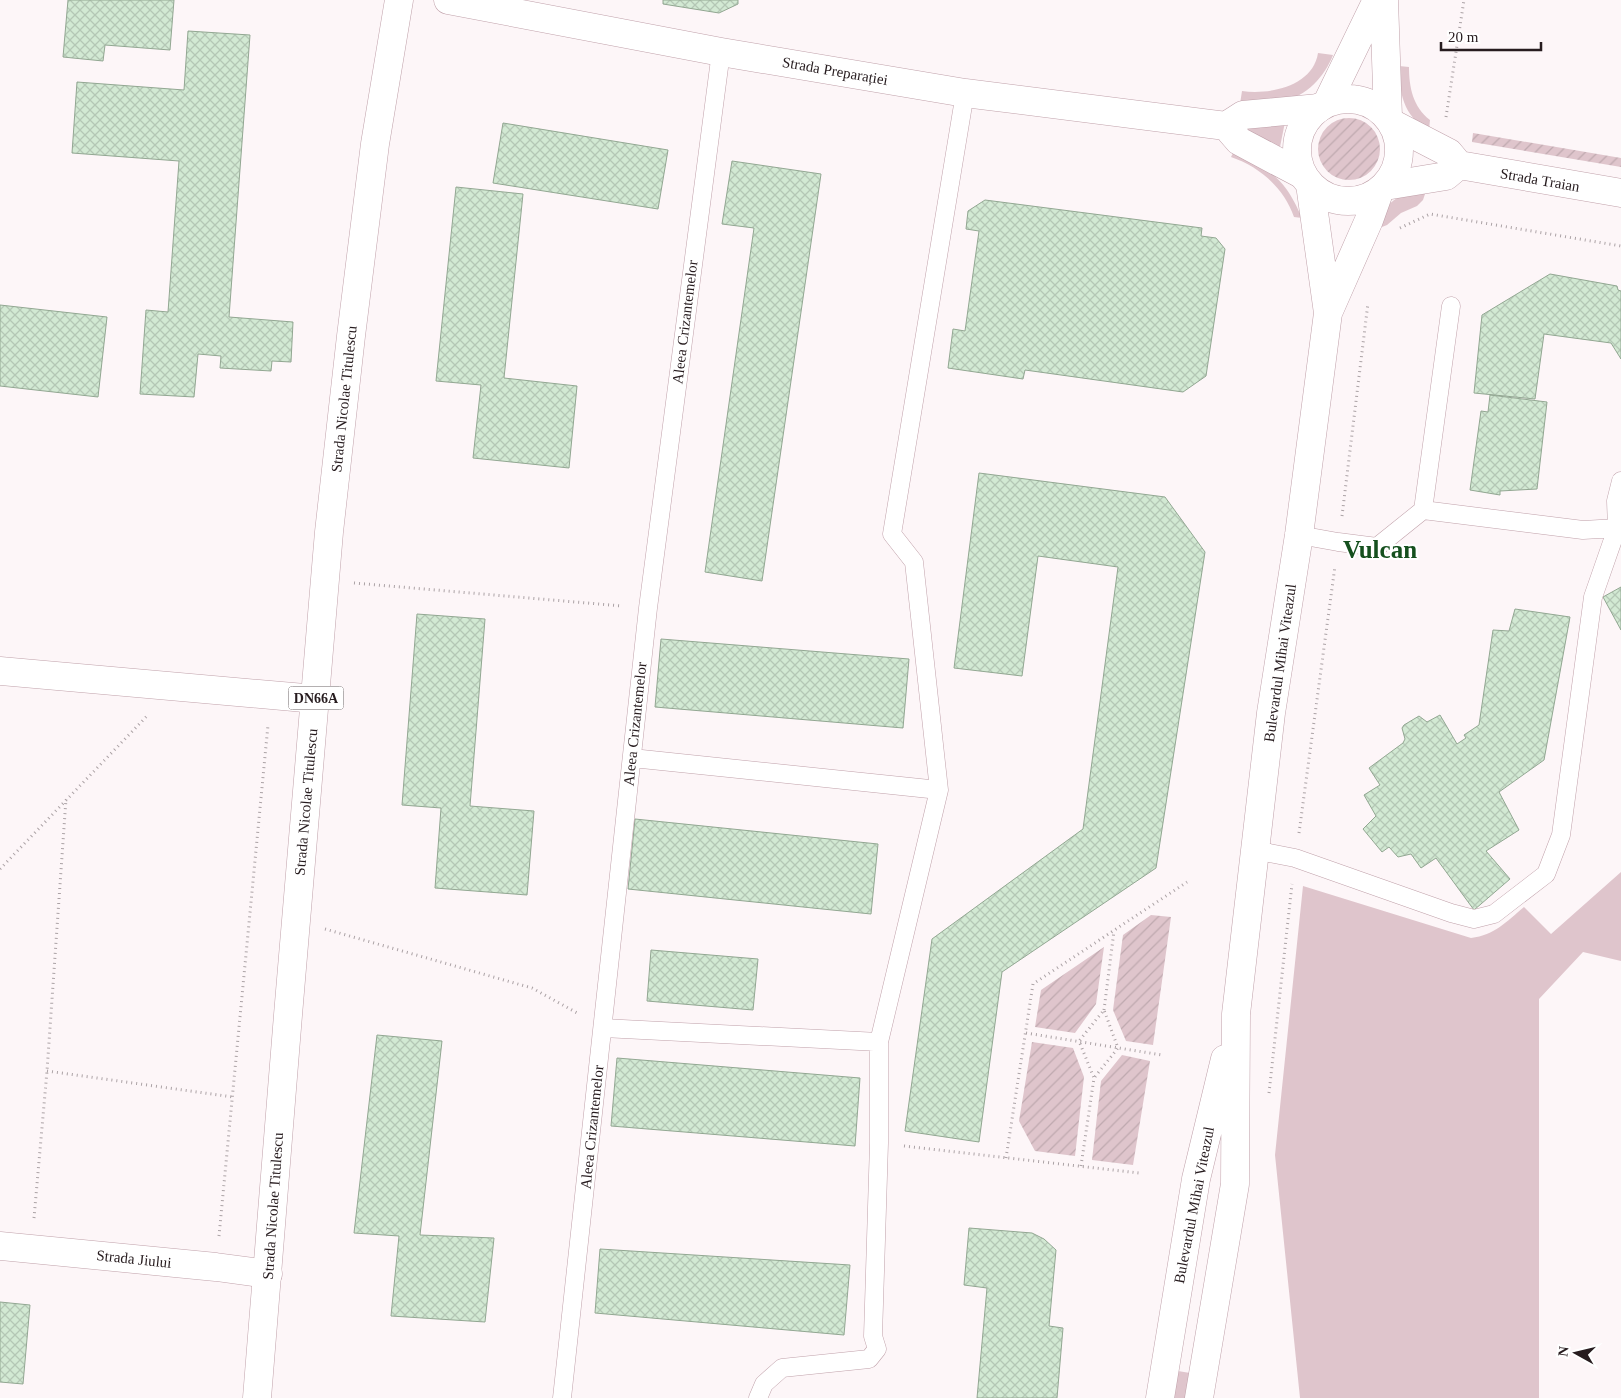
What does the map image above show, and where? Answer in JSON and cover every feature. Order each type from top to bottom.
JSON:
[{"type":"main road","name":"Strada Nicolae Titulescu","points":[[258,1398],[325,581],[351,336],[375,144],[399,0]]},
{"type":"main road","name":"Strada Preparației","points":[[448,0],[721,52],[965,93],[1226,126]]},
{"type":"main road","points":[[1306,180],[1297,153],[1299,135],[1308,119],[1323,105],[1377,0]]},
{"type":"main road","points":[[1382,189],[1394,174],[1399,153],[1398,139],[1390,121],[1384,0]]},
{"type":"main road","points":[[1346,98],[1362,100],[1375,106],[1390,121],[1449,153],[1459,165],[1446,176],[1382,189],[1360,200],[1344,201],[1326,196],[1306,180],[1239,141],[1226,126],[1243,116],[1323,105],[1346,98]]},
{"type":"main road","name":"Strada Traian","points":[[1459,165],[1621,193]]},
{"type":"main road","name":"Bulevardul Mihai Viteazul","points":[[1306,180],[1328,313]]},
{"type":"main road","name":"Bulevardul Mihai Viteazul","points":[[1199,1398],[1235,1184],[1236,1014],[1254,850],[1272,713],[1299,535],[1328,313],[1382,189]]},
{"type":"main road","points":[[0,670],[316,699]]},
{"type":"main road","name":"Bulevardul Mihai Viteazul","points":[[1160,1398],[1196,1179],[1236,1014]]},
{"type":"main road","name":"Strada Jiului","points":[[0,1246],[216,1267],[268,1274]]},
{"type":"lane","name":"Aleea Crizantemelor","points":[[562,1398],[648,608],[721,52]]},
{"type":"lane","points":[[758,1398],[764,1384],[782,1368],[869,1358],[877,1349],[873,1336],[880,1042],[939,790],[914,562],[892,534],[965,93]]},
{"type":"lane","points":[[1299,535],[1377,547],[1423,510],[1451,306]]},
{"type":"lane","points":[[1254,850],[1295,858],[1451,913],[1474,919],[1494,914],[1546,874],[1561,835],[1593,597],[1619,530],[1616,501],[1621,481]]},
{"type":"lane","points":[[1423,510],[1574,529],[1619,530]]},
{"type":"lane","points":[[632,758],[939,790]]},
{"type":"lane","points":[[602,1028],[880,1042]]},
{"type":"path","points":[[1446,120],[1464,0]]},
{"type":"path","points":[[1394,231],[1430,214],[1621,246]]},
{"type":"path","points":[[1268,1100],[1295,858],[1369,298]]},
{"type":"path","points":[[325,581],[648,608]]},
{"type":"path","points":[[0,869],[175,687]]},
{"type":"path","points":[[216,1267],[271,696]]},
{"type":"path","points":[[31,1249],[66,799]]},
{"type":"path","points":[[1006,1158],[1032,984],[1188,882]]},
{"type":"path","points":[[296,921],[532,988],[602,1028]]},
{"type":"path","points":[[1114,931],[1104,1010],[1118,1048]]},
{"type":"path","points":[[1079,1041],[1104,1010]]},
{"type":"path","points":[[1026,1033],[1162,1055]]},
{"type":"path","points":[[1079,1041],[1094,1078]]},
{"type":"path","points":[[1081,1166],[1094,1078],[1118,1048]]},
{"type":"path","points":[[46,1071],[232,1097]]},
{"type":"path","points":[[879,1143],[1139,1173]]},
{"type":"shaded area","points":[[1318,53],[1333,55],[1320,78],[1307,90],[1291,99],[1283,101],[1240,104],[1242,91],[1253,92],[1277,89],[1299,81],[1308,73]]},
{"type":"shaded area","points":[[1399,66],[1409,67],[1413,96],[1424,115],[1430,120],[1429,130],[1420,125],[1408,111],[1400,85]]},
{"type":"shaded area","points":[[1349,118],[1361,121],[1371,127],[1377,137],[1380,149],[1377,161],[1371,171],[1361,177],[1349,180],[1337,177],[1327,171],[1321,161],[1318,149],[1321,137],[1327,127],[1337,121]]},
{"type":"shaded area","points":[[1285,122],[1279,152],[1237,128]]},
{"type":"shaded area","points":[[1473,133],[1621,158],[1621,167],[1472,142]]},
{"type":"shaded area","points":[[1233,153],[1258,165],[1283,184],[1302,218],[1294,217],[1284,197],[1270,180],[1242,161],[1231,157]]},
{"type":"shaded area","points":[[1425,194],[1423,200],[1417,206],[1401,213],[1387,225],[1382,227],[1374,226],[1389,204],[1394,200],[1406,195]]},
{"type":"shaded area","points":[[1621,872],[1621,961],[1583,952],[1539,999],[1539,1398],[1300,1398],[1275,1155],[1303,886],[1471,938],[1494,931],[1524,907],[1551,934]]},
{"type":"shaded area","points":[[1151,915],[1171,917],[1153,1045],[1126,1041],[1113,1010],[1123,935]]},
{"type":"shaded area","points":[[1104,947],[1096,1004],[1075,1033],[1035,1027],[1041,990]]},
{"type":"shaded area","points":[[1032,1042],[1073,1048],[1084,1077],[1075,1156],[1035,1151],[1019,1121]]},
{"type":"shaded area","points":[[1122,1055],[1150,1061],[1133,1165],[1092,1160],[1101,1081]]},
{"type":"shaded area","points":[[1178,1371],[1190,1373],[1186,1398],[1173,1398]]},
{"type":"building","points":[[68,0],[174,0],[170,50],[105,45],[103,61],[63,57]]},
{"type":"building","points":[[663,0],[738,0],[738,4],[719,13],[663,4]]},
{"type":"building","points":[[188,31],[250,35],[229,317],[293,322],[291,362],[272,361],[271,371],[220,368],[221,356],[198,354],[194,397],[140,394],[146,310],[168,312],[179,161],[72,153],[77,82],[184,90]]},
{"type":"building","points":[[503,123],[668,150],[658,209],[493,183]]},
{"type":"building","points":[[732,161],[821,174],[762,581],[705,572],[754,228],[722,224]]},
{"type":"building","points":[[456,187],[523,194],[504,378],[577,386],[569,468],[473,458],[481,385],[436,381]]},
{"type":"building","points":[[985,200],[1202,228],[1201,236],[1216,238],[1225,249],[1206,376],[1183,392],[1025,370],[1023,379],[948,368],[953,329],[965,331],[979,231],[966,229],[968,211]]},
{"type":"building","points":[[1550,274],[1617,286],[1618,290],[1621,291],[1621,359],[1611,343],[1544,334],[1535,399],[1474,393],[1482,315]]},
{"type":"building","points":[[0,305],[107,317],[98,397],[0,386]]},
{"type":"building","points":[[1490,395],[1547,402],[1537,489],[1500,491],[1500,495],[1470,490],[1481,411],[1488,412]]},
{"type":"building","points":[[979,473],[1165,497],[1205,552],[1156,868],[1002,972],[979,1142],[905,1131],[932,939],[1083,829],[1118,567],[1038,556],[1022,676],[954,668]]},
{"type":"building","points":[[1621,587],[1621,630],[1603,597]]},
{"type":"building","points":[[1515,609],[1570,617],[1544,760],[1499,792],[1519,830],[1486,851],[1510,879],[1474,910],[1436,858],[1421,868],[1411,854],[1398,857],[1389,847],[1382,852],[1363,829],[1376,816],[1364,795],[1380,785],[1369,768],[1403,743],[1405,739],[1402,728],[1404,725],[1419,716],[1427,722],[1440,715],[1457,744],[1466,738],[1464,735],[1479,725],[1493,630],[1509,631]]},
{"type":"building","points":[[417,614],[485,619],[470,806],[534,811],[527,895],[435,888],[441,808],[402,805]]},
{"type":"building","points":[[661,639],[909,659],[903,728],[655,707]]},
{"type":"building","points":[[635,819],[878,844],[871,914],[628,889]]},
{"type":"building","points":[[651,950],[758,959],[753,1010],[647,1001]]},
{"type":"building","points":[[377,1035],[442,1041],[420,1235],[494,1238],[485,1322],[391,1316],[399,1236],[354,1233]]},
{"type":"building","points":[[617,1058],[860,1078],[855,1146],[611,1126]]},
{"type":"building","points":[[969,1228],[1032,1233],[1044,1239],[1056,1250],[1049,1326],[1063,1328],[1057,1398],[977,1398],[987,1288],[964,1285]]},
{"type":"building","points":[[600,1249],[850,1265],[844,1335],[595,1313]]},
{"type":"building","points":[[0,1302],[30,1305],[23,1384],[0,1382]]},
{"type":"district","name":"Vulcan","points":[[1380,549]]}]
